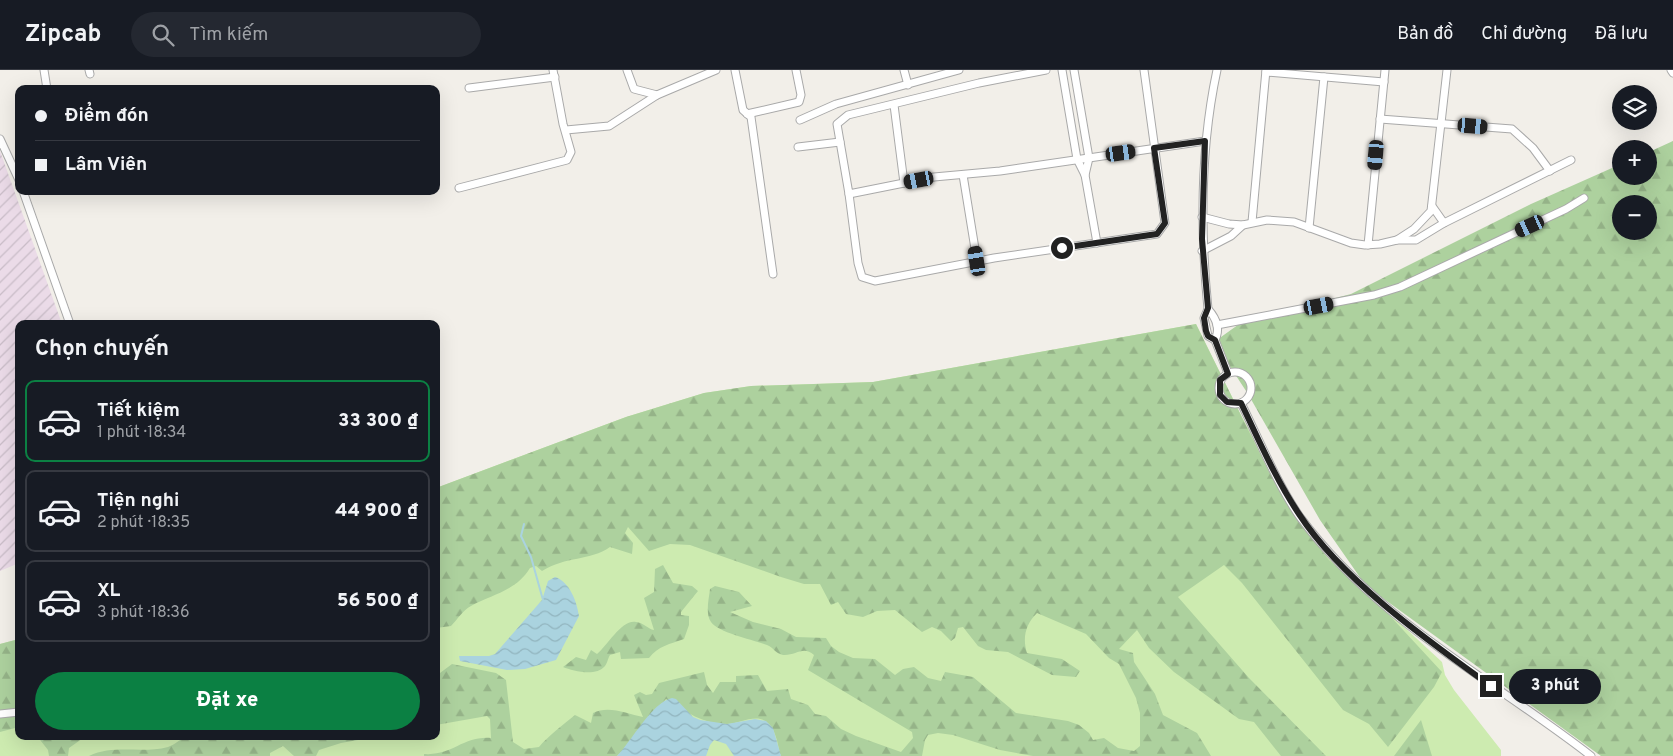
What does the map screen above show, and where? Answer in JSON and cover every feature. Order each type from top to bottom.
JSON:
[{"type":"street","points":[[44,70],[46,85]]},
{"type":"street","points":[[627,70],[634,89],[657,95]]},
{"type":"street","points":[[566,130],[609,126],[657,95],[716,70]]},
{"type":"street","points":[[735,70],[743,110],[751,117],[773,274]]},
{"type":"street","points":[[747,114],[799,102],[801,95],[796,70]]},
{"type":"street","points":[[904,70],[908,85]]},
{"type":"street","points":[[800,120],[836,104],[959,70]]},
{"type":"street","points":[[1046,70],[979,83],[848,115],[837,124],[858,263],[862,277],[875,281],[977,261],[1157,234],[1165,223],[1144,70]]},
{"type":"street","points":[[1062,70],[1076,160],[1085,175],[1096,243]]},
{"type":"street","points":[[1074,70],[1089,158],[1085,175]]},
{"type":"street","points":[[1217,70],[1205,141],[1202,251],[1208,308],[1204,318],[1208,336],[1215,340],[1228,374]]},
{"type":"street","points":[[1368,245],[1385,70]]},
{"type":"street","points":[[1397,240],[1425,220],[1432,206],[1439,123],[1446,70]]},
{"type":"street","points":[[1252,222],[1266,71],[1384,82]]},
{"type":"street","points":[[459,188],[567,160],[571,152],[554,74],[469,88]]},
{"type":"street","points":[[1309,228],[1324,77]]},
{"type":"street","points":[[894,105],[904,183]]},
{"type":"street","points":[[1380,119],[1512,129],[1533,148],[1550,171]]},
{"type":"street","points":[[0,139],[15,171]]},
{"type":"street","points":[[849,194],[904,183],[1205,141]]},
{"type":"street","points":[[798,147],[840,142]]},
{"type":"street","points":[[1202,216],[1229,224],[1242,225],[1252,222],[1284,220],[1351,243],[1368,245],[1397,240],[1416,240],[1444,223],[1571,160]]},
{"type":"street","points":[[963,175],[977,261]]},
{"type":"street","points":[[24,195],[69,320]]},
{"type":"street","points":[[1217,325],[1374,295],[1400,287],[1566,209],[1584,198]]},
{"type":"street","points":[[1432,206],[1444,223]]},
{"type":"street","points":[[1202,251],[1231,236],[1242,225]]},
{"type":"street","points":[[1208,308],[1215,316],[1219,332],[1215,340]]},
{"type":"street","points":[[1238,372],[1249,381],[1250,391],[1241,403],[1227,402],[1220,395],[1220,380],[1228,374],[1238,372]]},
{"type":"street","points":[[1241,403],[1299,514],[1343,565],[1378,599],[1443,651],[1591,756]]},
{"type":"street","points":[[0,714],[15,712]]},
{"type":"shaded area","points":[[0,151],[61,320],[15,320],[15,565],[0,571]]},
{"type":"green space","points":[[1673,141],[1673,756],[1601,756],[1366,586],[1320,520],[1248,394],[1214,342],[1242,322],[1351,294],[1531,204],[1612,168],[1612,185],[1657,185],[1657,148]]},
{"type":"green space","points":[[1196,324],[1242,417],[1296,515],[1389,613],[1442,662],[1445,675],[1454,690],[1501,750],[1501,756],[0,756],[0,644],[15,640],[15,740],[440,740],[440,487],[626,417],[704,393],[751,386],[873,382]]},
{"type":"green space","points":[[1196,324],[1269,472],[1297,519],[1329,560],[1379,604],[1442,672],[1434,687],[1388,747],[1369,724],[1343,710],[1242,583],[1224,565],[1178,597],[1249,678],[1326,756],[1281,756],[1254,722],[1239,719],[1174,672],[1149,648],[1137,630],[1119,649],[1133,653],[1134,662],[1155,694],[1163,715],[1197,733],[1211,756],[1033,756],[1000,750],[953,735],[938,733],[928,735],[925,740],[922,756],[781,756],[772,728],[761,719],[751,719],[731,724],[710,722],[688,713],[666,699],[617,756],[424,756],[424,754],[443,752],[472,740],[491,738],[490,719],[487,716],[440,724],[440,673],[452,664],[496,673],[506,680],[513,742],[524,749],[539,747],[551,734],[575,715],[591,723],[593,713],[605,710],[643,717],[634,695],[640,692],[646,695],[652,694],[659,683],[704,672],[707,685],[713,693],[720,682],[736,682],[736,676],[758,675],[767,691],[788,689],[791,699],[808,705],[815,714],[826,716],[841,729],[856,736],[901,752],[913,738],[912,732],[808,670],[814,655],[810,652],[803,651],[783,655],[767,645],[729,633],[715,626],[709,619],[708,601],[710,589],[715,586],[739,592],[752,606],[730,612],[753,622],[781,629],[796,637],[826,638],[831,646],[839,652],[853,658],[875,659],[895,675],[903,669],[914,667],[928,678],[941,681],[945,672],[973,677],[1016,713],[1068,721],[1079,725],[1089,733],[1093,740],[1104,738],[1118,748],[1134,751],[1140,746],[1140,713],[1136,698],[1119,664],[1109,658],[1086,634],[1037,613],[1033,617],[1025,636],[1027,653],[1062,659],[1080,671],[1076,677],[1052,675],[1008,652],[986,650],[978,646],[963,627],[958,628],[955,638],[951,641],[941,631],[932,627],[922,632],[895,610],[877,611],[863,617],[846,614],[838,602],[831,605],[820,584],[804,584],[690,545],[670,544],[649,551],[628,527],[625,533],[633,543],[632,554],[610,547],[594,555],[560,563],[542,571],[536,566],[530,568],[511,587],[468,608],[451,626],[440,627],[440,487],[626,417],[704,393],[751,386],[873,382]]},
{"type":"green space","points":[[663,565],[673,583],[692,586],[698,591],[681,612],[681,615],[689,616],[689,625],[684,639],[660,648],[649,658],[621,659],[620,652],[610,655],[605,666],[596,671],[578,671],[563,667],[576,657],[586,660],[591,650],[597,654],[620,628],[626,624],[636,622],[654,630],[644,598],[654,592],[655,569]]},
{"type":"green space","points":[[15,640],[15,728],[0,732],[0,644]]},
{"type":"green space","points":[[1421,720],[1432,756],[1394,756]]},
{"type":"green space","points":[[40,740],[80,740],[69,748],[68,756],[49,756],[48,750]]},
{"type":"green space","points":[[180,740],[358,740],[319,750],[316,756],[294,756],[283,746],[270,753],[270,756],[89,756],[108,751],[158,749],[175,744]]},
{"type":"water","points":[[555,577],[569,588],[577,605],[579,616],[556,660],[525,669],[507,670],[460,661],[459,656],[489,656],[495,654],[542,600],[548,581]]},
{"type":"water","points":[[672,698],[676,699],[693,717],[700,720],[727,724],[755,719],[766,721],[773,728],[781,756],[734,756],[726,744],[714,740],[706,756],[617,756],[650,714],[664,701]]},
{"type":"waterway","points":[[524,524],[521,536],[531,557],[543,600]]},
{"type":"route","points":[[1062,248],[1157,234],[1165,223],[1154,148],[1205,141],[1202,251],[1208,308],[1204,318],[1208,336],[1215,340],[1228,374],[1220,380],[1220,395],[1232,404],[1241,403],[1299,514],[1326,548],[1378,599],[1443,651],[1491,686]]}]
